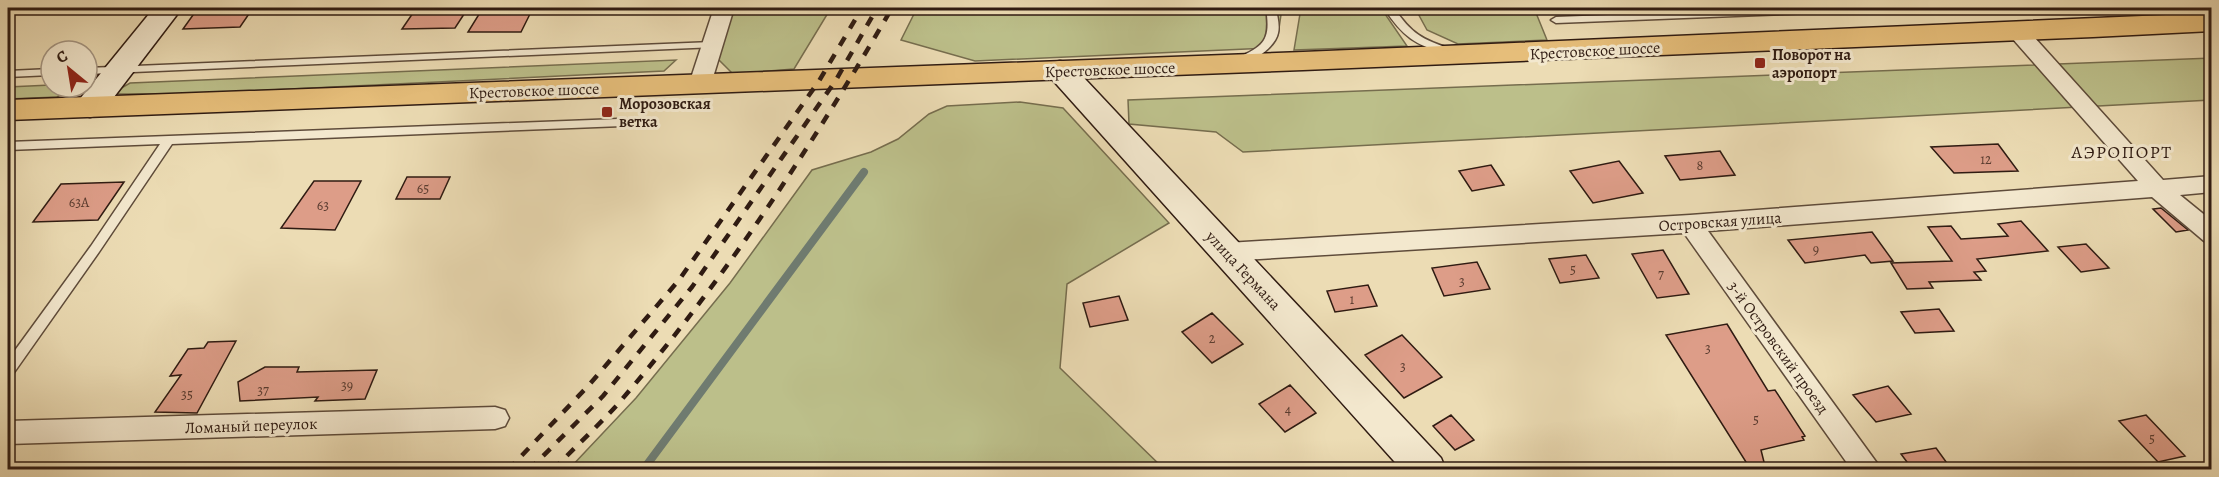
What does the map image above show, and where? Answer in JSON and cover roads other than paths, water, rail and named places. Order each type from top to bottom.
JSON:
[{"type":"main road","name":"Крестовское шоссе","points":[[8,110],[1463,56],[2019,33],[2211,22]]},
{"type":"street","points":[[90,107],[168,8]]},
{"type":"street","points":[[700,84],[724,8]]},
{"type":"street","points":[[2019,33],[2157,188],[2211,235]]},
{"type":"street","name":"улица Германа","points":[[1060,70],[1427,470]]},
{"type":"street","name":"Островская улица","points":[[1227,252],[1690,224],[2211,184]]},
{"type":"street","name":"3-й Островский проезд","points":[[1690,224],[1868,470]]},
{"type":"street","name":"Ломаный переулок","points":[[8,433],[495,418]]},
{"type":"lane","points":[[1227,65],[1249,57],[1263,46],[1273,33],[1271,8]]},
{"type":"lane","points":[[1389,8],[1404,32],[1419,41],[1463,56]]},
{"type":"lane","points":[[1556,20],[1862,8]]},
{"type":"lane","points":[[99,70],[712,45]]},
{"type":"lane","points":[[8,74],[39,73]]},
{"type":"lane","points":[[8,146],[644,122]]},
{"type":"lane","points":[[8,370],[95,249],[169,140]]},
{"type":"waterway","points":[[643,470],[864,172]]},
{"type":"railway","points":[[508,470],[589,385],[679,280],[819,81],[862,8]]},
{"type":"railway","points":[[529,470],[603,396],[692,287],[836,80],[877,8]]},
{"type":"railway","points":[[553,470],[617,405],[656,359],[729,262],[830,112],[892,8]]},
{"type":"place","name":"Поворот на аэропорт","points":[[1760,63]]},
{"type":"place","name":"Морозовская ветка","points":[[607,112]]},
{"type":"district","name":"АЭРОПОРТ","points":[[2122,152]]}]
